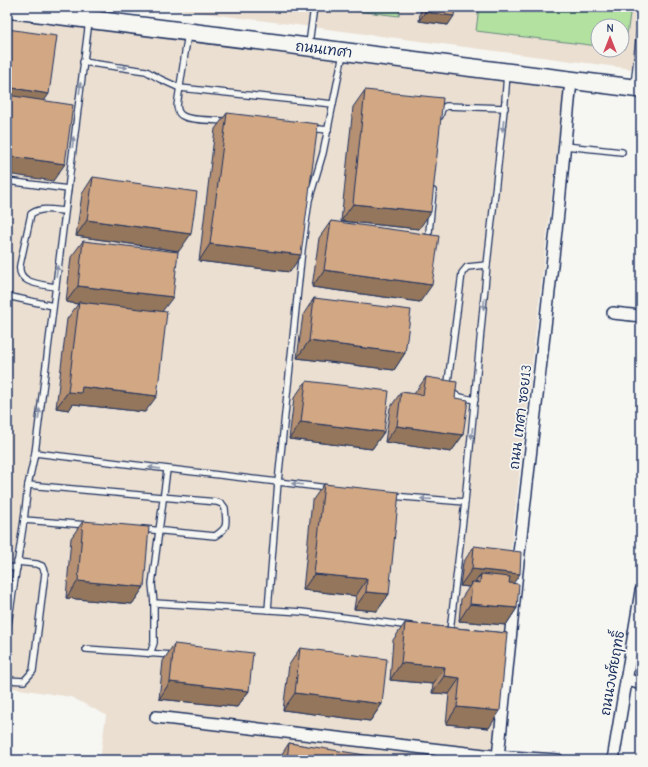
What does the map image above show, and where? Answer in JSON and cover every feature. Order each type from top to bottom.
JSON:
[{"type":"main road","name":"ถนนเทศา","points":[[7,9],[507,73],[637,88]]},
{"type":"street","name":"ถนน เทศา ซอย13","points":[[505,758],[507,637],[518,562],[558,213],[571,81]]},
{"type":"street","points":[[613,313],[641,316]]},
{"type":"street","name":"ถนนวงศ์ยฤทธิ์","points":[[612,760],[626,679],[637,642],[641,591]]},
{"type":"street","points":[[626,679],[641,684]]},
{"type":"street","points":[[156,717],[439,755],[558,760]]},
{"type":"lane","points":[[309,47],[314,7]]},
{"type":"lane","points":[[7,631],[28,485],[35,453],[89,19]]},
{"type":"lane","points":[[637,88],[641,21]]},
{"type":"lane","points":[[188,32],[177,106],[178,112],[182,116],[189,118],[235,122]]},
{"type":"lane","points":[[268,610],[278,482],[302,250],[309,200],[328,130],[343,51]]},
{"type":"lane","points":[[83,62],[146,71],[180,88],[333,104]]},
{"type":"lane","points":[[450,631],[465,502],[487,265],[505,108],[507,73]]},
{"type":"lane","points":[[439,126],[442,109],[446,106],[505,108]]},
{"type":"lane","points":[[68,114],[76,115]]},
{"type":"lane","points":[[305,128],[328,130]]},
{"type":"lane","points":[[565,146],[622,152]]},
{"type":"lane","points":[[7,194],[8,181],[68,189]]},
{"type":"lane","points":[[429,232],[433,186]]},
{"type":"lane","points":[[55,287],[25,280],[19,271],[31,214],[36,210],[64,211]]},
{"type":"lane","points":[[475,400],[452,394],[449,390],[448,382],[462,273],[467,267],[487,265]]},
{"type":"lane","points":[[7,296],[53,306]]},
{"type":"lane","points":[[35,453],[332,489]]},
{"type":"lane","points":[[150,654],[154,643],[154,603],[152,584],[167,470]]},
{"type":"lane","points":[[28,485],[217,502],[222,504],[225,508],[226,526],[224,530],[215,536],[135,529]]},
{"type":"lane","points":[[387,496],[465,502]]},
{"type":"lane","points":[[394,496],[394,504]]},
{"type":"lane","points":[[24,520],[95,526]]},
{"type":"lane","points":[[7,566],[37,564],[42,566],[45,573],[33,671],[24,681],[7,680]]},
{"type":"lane","points":[[154,603],[302,612],[419,627]]},
{"type":"lane","points":[[443,630],[458,632]]},
{"type":"lane","points":[[86,649],[181,655]]},
{"type":"shaded area","points":[[158,7],[641,7],[641,70]]},
{"type":"shaded area","points":[[7,17],[564,89],[509,568],[506,625],[491,760],[100,760],[106,715],[71,697],[7,687]]},
{"type":"green space","points":[[349,7],[400,7],[399,16],[349,10]]},
{"type":"green space","points":[[479,7],[631,7],[629,18],[590,18],[590,45],[476,31]]},
{"type":"building","points":[[426,7],[455,7],[454,16],[425,12]]},
{"type":"building","points":[[7,29],[57,36],[49,94],[7,87]]},
{"type":"building","points":[[365,90],[443,98],[431,212],[353,204]]},
{"type":"building","points":[[7,95],[73,105],[65,164],[7,156]]},
{"type":"building","points":[[227,113],[318,124],[301,255],[210,244]]},
{"type":"building","points":[[93,177],[197,192],[191,234],[87,220]]},
{"type":"building","points":[[331,221],[439,236],[432,285],[324,270]]},
{"type":"building","points":[[83,241],[178,252],[173,297],[78,286]]},
{"type":"building","points":[[314,298],[411,310],[405,353],[309,341]]},
{"type":"building","points":[[79,302],[167,312],[157,396],[82,387],[81,393],[68,392]]},
{"type":"building","points":[[426,377],[457,382],[455,398],[468,400],[463,435],[397,426],[401,392],[423,395]]},
{"type":"building","points":[[306,381],[389,391],[384,432],[301,422]]},
{"type":"building","points":[[324,484],[399,492],[389,594],[366,592],[367,579],[314,574]]},
{"type":"building","points":[[83,521],[149,527],[144,587],[78,581]]},
{"type":"building","points":[[474,546],[521,552],[520,574],[472,569]]},
{"type":"building","points":[[481,574],[510,577],[509,583],[519,584],[517,608],[470,604],[472,582],[480,583]]},
{"type":"building","points":[[405,623],[507,633],[500,711],[457,707],[460,678],[444,676],[445,667],[401,663]]},
{"type":"building","points":[[174,644],[253,653],[249,691],[170,682]]},
{"type":"building","points":[[300,648],[387,659],[382,704],[295,693]]},
{"type":"building","points":[[289,743],[384,758],[384,760],[287,760]]}]
